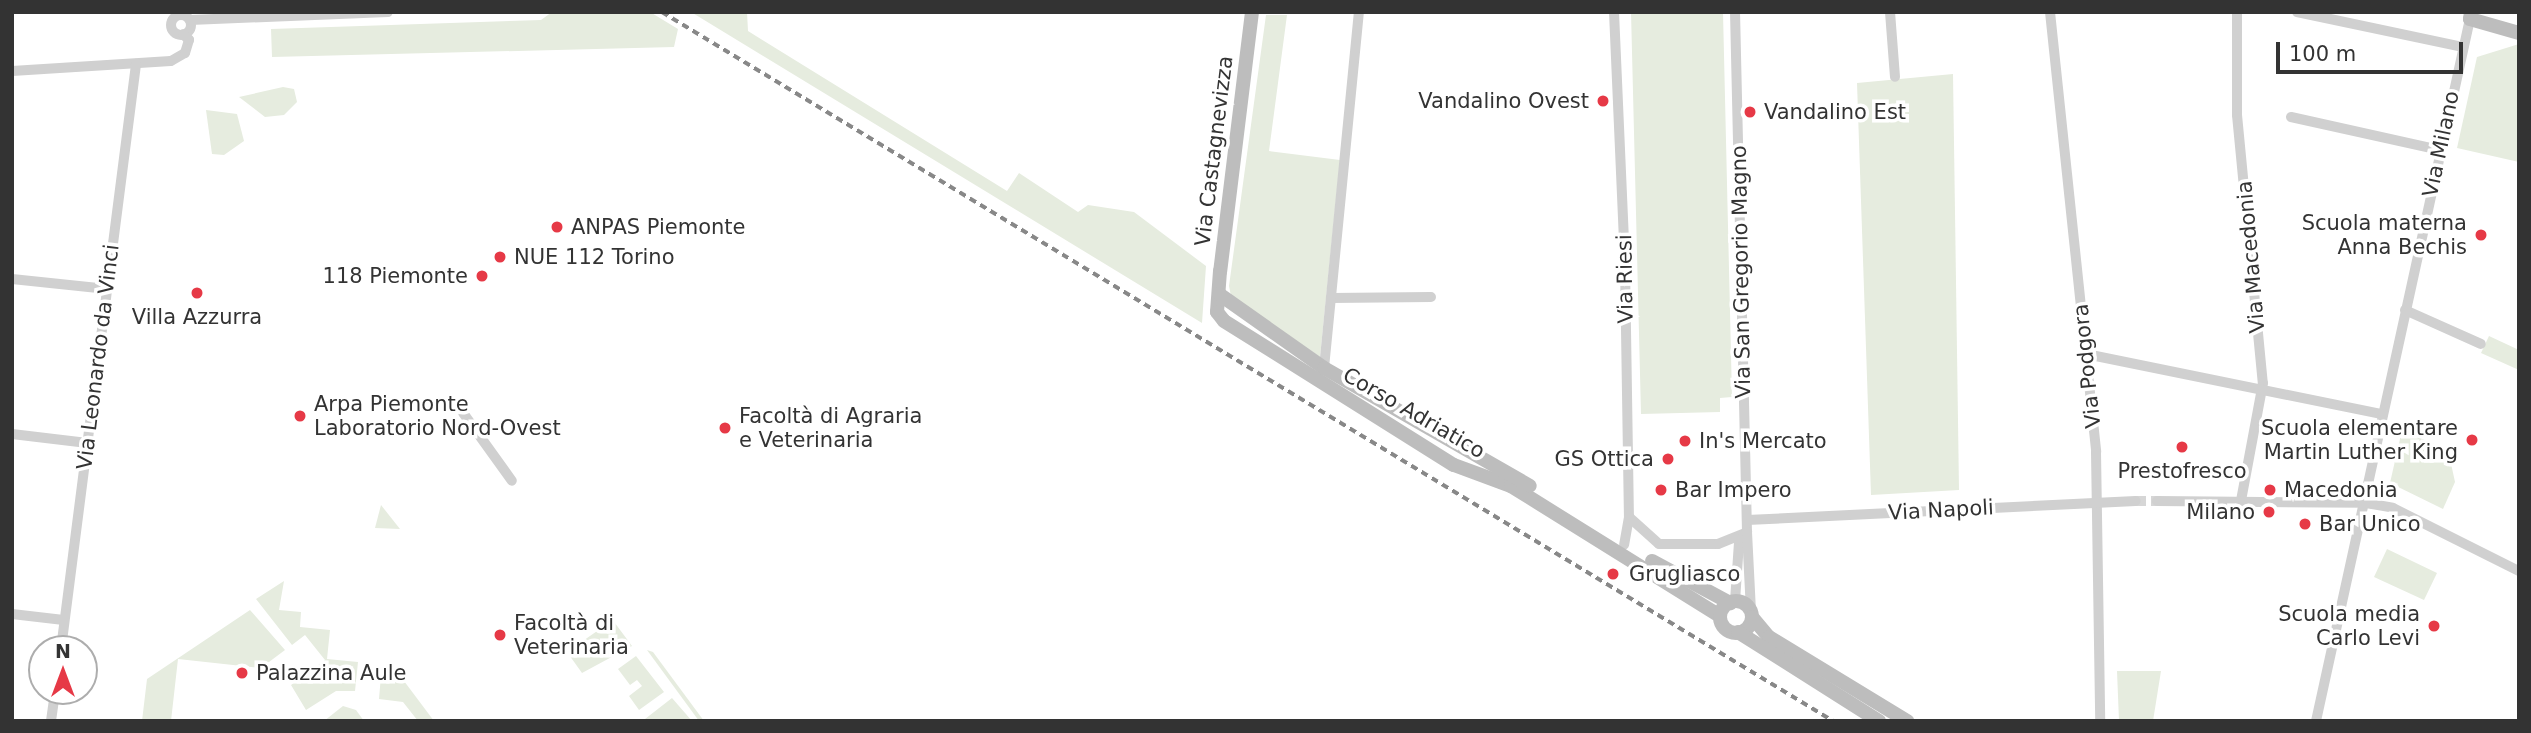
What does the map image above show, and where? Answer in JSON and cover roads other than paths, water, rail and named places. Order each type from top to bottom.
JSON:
[{"type":"street","points":[[172,16],[190,20],[388,12]]},
{"type":"street","name":"Via Castagnevizza","points":[[1219,294],[1252,12]]},
{"type":"street","name":"Corso Adriatico","points":[[1324,368],[1359,12]]},
{"type":"street","name":"Via Riesi","points":[[1614,12],[1629,517],[1624,545]]},
{"type":"street","name":"Via San Gregorio Magno","points":[[1735,12],[1751,614]]},
{"type":"street","points":[[1890,12],[1895,78]]},
{"type":"street","name":"Via Podgora","points":[[2050,12],[2099,502],[2100,721]]},
{"type":"street","name":"Via Macedonia","points":[[2238,12],[2237,114],[2262,389],[2241,500]]},
{"type":"street","points":[[2297,12],[2463,47]]},
{"type":"street","points":[[2471,15],[2519,33]]},
{"type":"street","name":"Via Milano","points":[[2316,721],[2471,15]]},
{"type":"street","points":[[12,71],[136,64],[179,58],[189,40],[172,16]]},
{"type":"street","points":[[183,34],[190,20]]},
{"type":"street","name":"Via Leonardo da Vinci","points":[[62,635],[136,64]]},
{"type":"street","points":[[2291,117],[2440,150]]},
{"type":"street","points":[[12,279],[107,289]]},
{"type":"street","name":"Corso Adriatico","points":[[1880,721],[1738,632],[1726,628],[1720,617],[1511,486],[1454,465],[1237,333],[1217,312],[1219,294],[1324,368],[1624,545],[1732,602],[1751,614],[1769,637],[1907,721]]},
{"type":"street","points":[[1331,298],[1431,297]]},
{"type":"street","points":[[2405,310],[2481,344]]},
{"type":"street","points":[[2085,354],[2382,414]]},
{"type":"street","points":[[461,410],[512,481]]},
{"type":"street","points":[[12,434],[87,443]]},
{"type":"street","points":[[2157,500],[2366,503],[2393,509],[2519,571]]},
{"type":"street","name":"Via Napoli","points":[[1747,520],[2136,501]]},
{"type":"street","points":[[1629,517],[1659,544],[1718,544],[1747,532]]},
{"type":"street","name":"Via San Gregorio Magno","points":[[1732,602],[1738,542],[1747,532]]},
{"type":"street","points":[[1720,617],[1732,602]]},
{"type":"street","points":[[12,614],[64,620]]},
{"type":"street","points":[[1738,632],[1751,614]]},
{"type":"tunnel","points":[[2136,501],[2157,501]]},
{"type":"railway","points":[[662,12],[1833,721]]},
{"type":"place","name":"Vandalino Ovest","points":[[1603,101]]},
{"type":"place","name":"Vandalino Est","points":[[1750,112]]},
{"type":"place","name":"ANPAS Piemonte","points":[[557,227]]},
{"type":"place","name":"Scuola materna Anna Bechis","points":[[2481,235]]},
{"type":"place","name":"NUE 112 Torino","points":[[500,257]]},
{"type":"place","name":"118 Piemonte","points":[[482,276]]},
{"type":"place","name":"Villa Azzurra","points":[[197,293]]},
{"type":"place","name":"Arpa Piemonte Laboratorio Nord-Ovest","points":[[300,416]]},
{"type":"place","name":"Facoltà di Agraria e Veterinaria","points":[[725,428]]},
{"type":"place","name":"Scuola elementare Martin Luther King","points":[[2472,440]]},
{"type":"place","name":"In's Mercato","points":[[1685,441]]},
{"type":"place","name":"Prestofresco","points":[[2182,447]]},
{"type":"place","name":"GS Ottica","points":[[1668,459]]},
{"type":"place","name":"Bar Impero","points":[[1661,490]]},
{"type":"place","name":"Macedonia","points":[[2270,490]]},
{"type":"place","name":"Milano","points":[[2269,512]]},
{"type":"place","name":"Bar Unico","points":[[2305,524]]},
{"type":"place","name":"Grugliasco","points":[[1613,574]]},
{"type":"place","name":"Scuola media Carlo Levi","points":[[2434,626]]},
{"type":"place","name":"Facoltà di Veterinaria","points":[[500,635]]},
{"type":"place","name":"Palazzina Aule","points":[[242,673]]}]
